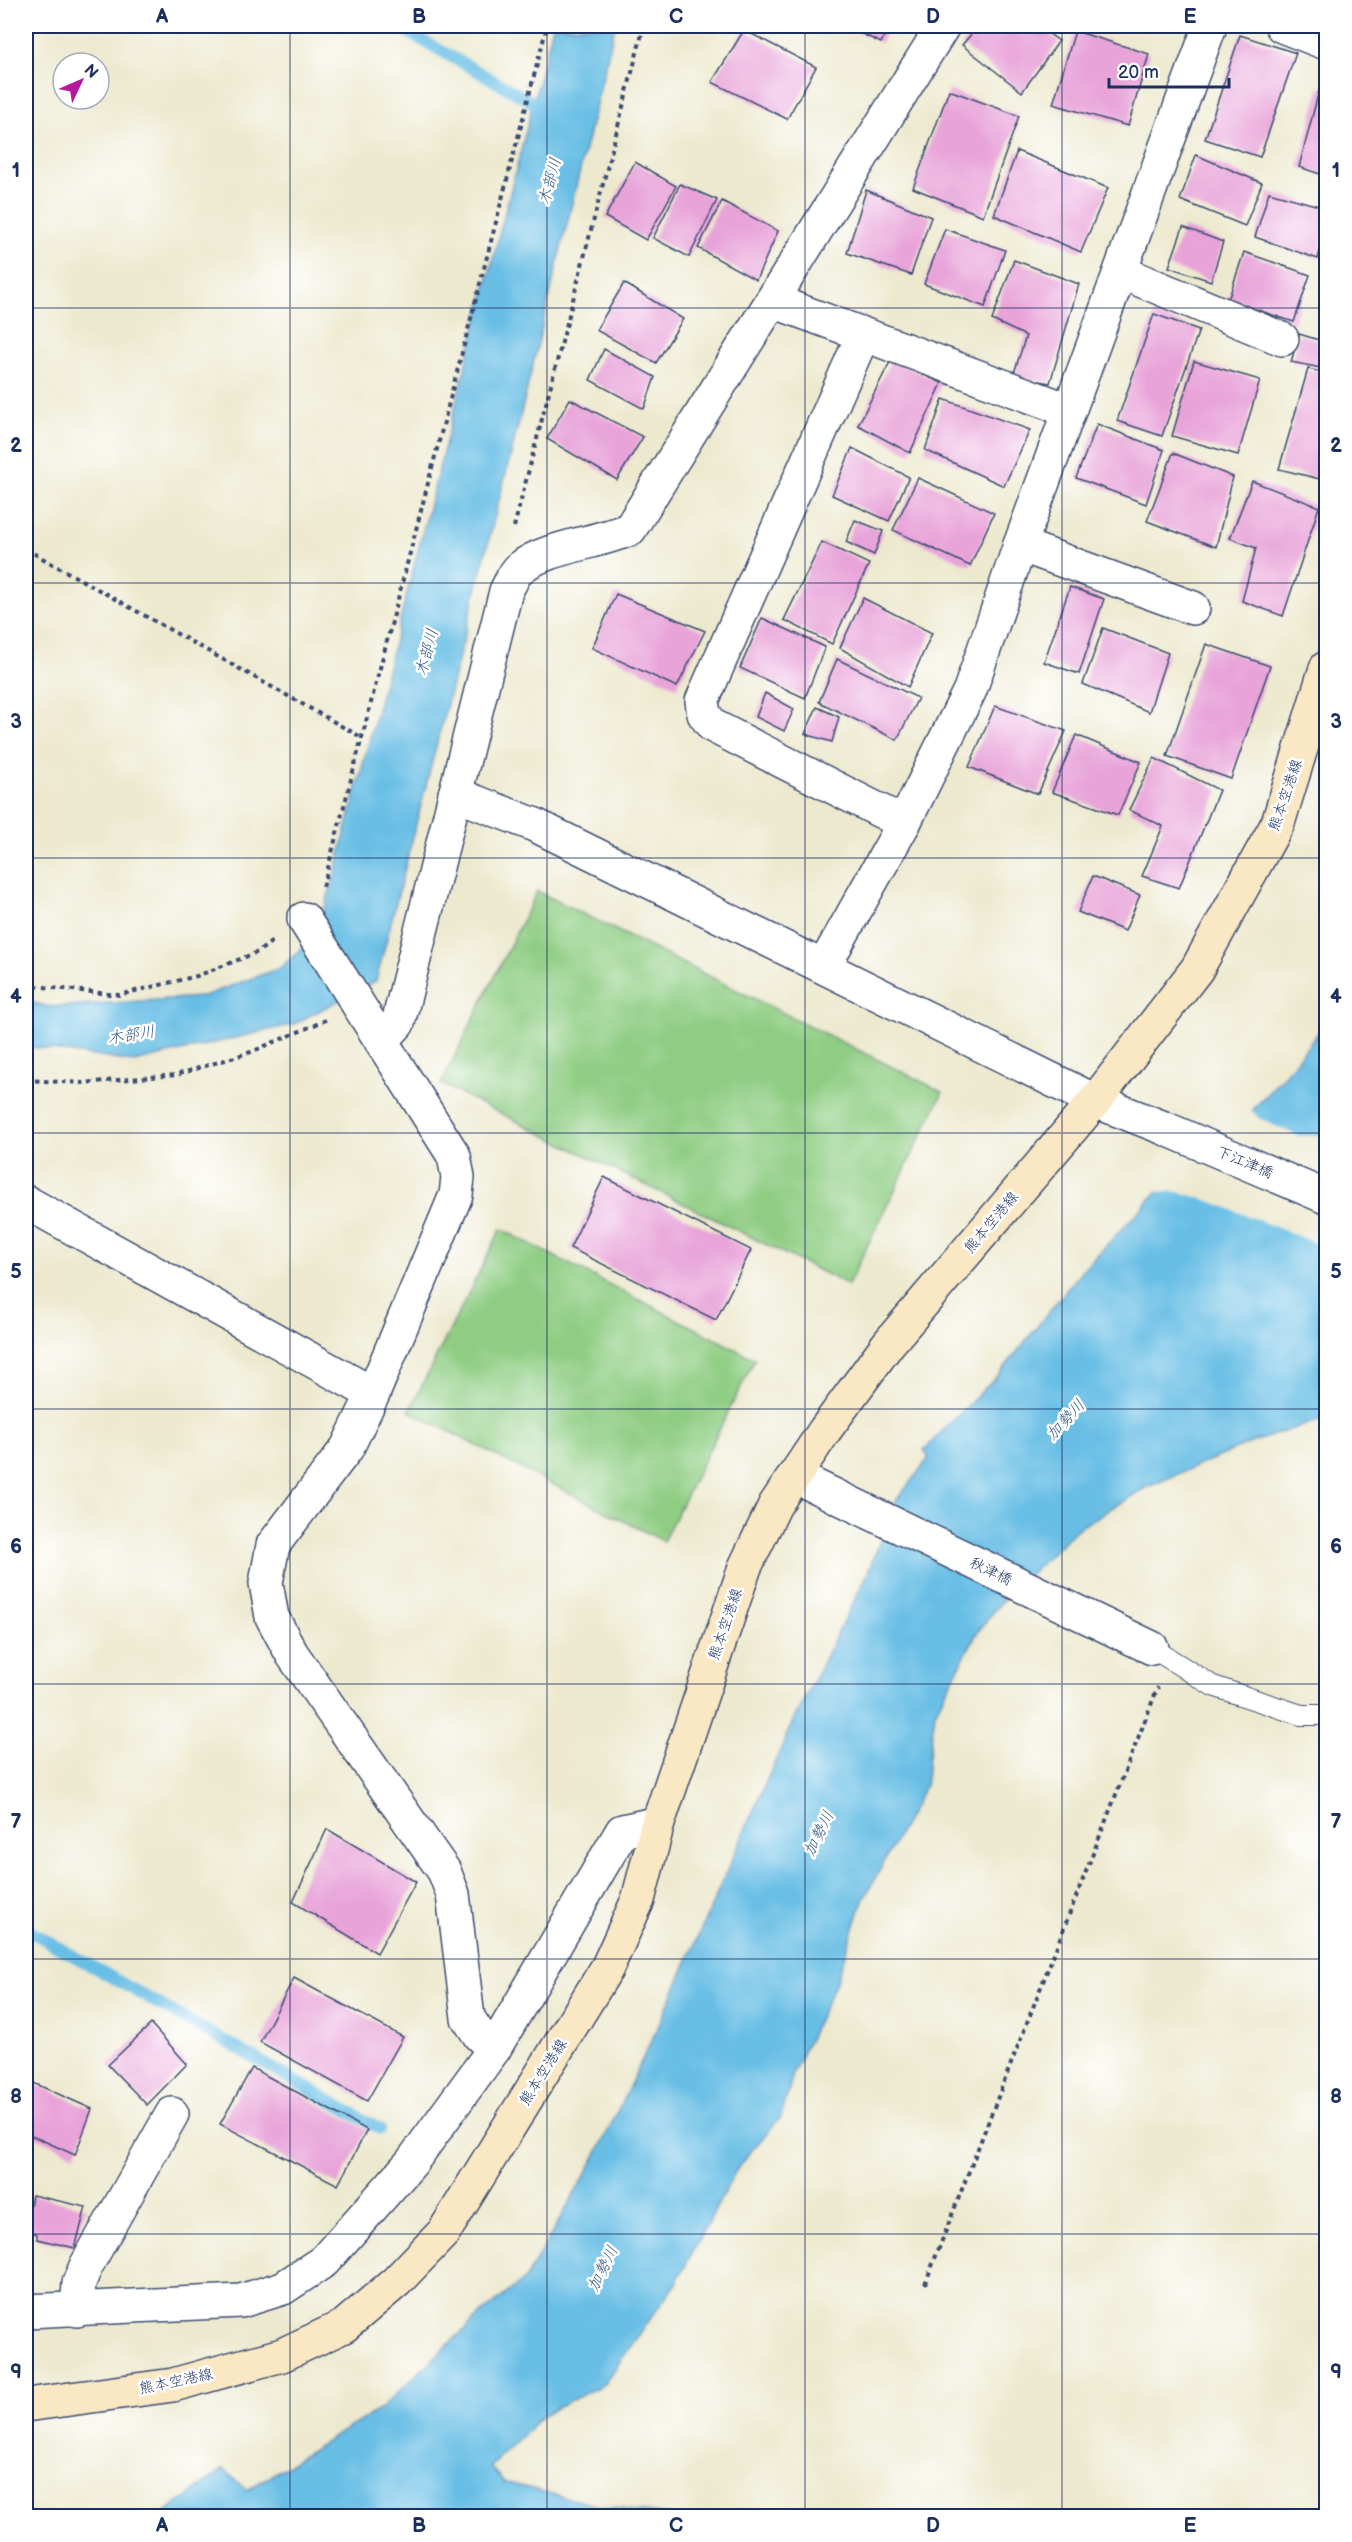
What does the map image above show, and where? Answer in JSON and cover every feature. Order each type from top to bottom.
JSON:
[{"type":"main road","name":"熊本空港線","points":[[26,2405],[173,2385],[282,2355],[344,2326],[396,2282],[444,2232],[607,1968],[638,1900],[658,1823],[744,1567],[775,1505],[825,1430],[888,1344],[1095,1101],[1197,969],[1278,823],[1326,668]]},
{"type":"street","points":[[382,1041],[398,1023],[506,591],[519,568],[538,557],[614,536],[630,528],[943,26]]},
{"type":"street","points":[[824,966],[904,823],[970,690],[1068,411],[1210,26]]},
{"type":"street","points":[[1282,26],[1326,43]]},
{"type":"street","points":[[1121,272],[1282,339]]},
{"type":"street","points":[[773,301],[1068,411]]},
{"type":"street","points":[[863,335],[702,700],[704,714],[713,726],[904,823]]},
{"type":"street","points":[[1020,545],[1193,608]]},
{"type":"street","name":"下江津橋","points":[[455,794],[535,825],[1095,1101],[1326,1197]]},
{"type":"street","points":[[306,922],[454,1156],[458,1177],[456,1196],[373,1394],[347,1448],[273,1545],[266,1583],[272,1617],[292,1654],[444,1871],[453,1894],[468,2018],[480,2036],[494,2049]]},
{"type":"street","points":[[26,1202],[373,1394]]},
{"type":"street","name":"秋津橋","points":[[794,1476],[1161,1653]]},
{"type":"street","points":[[26,2311],[241,2301],[283,2288],[324,2261],[411,2163],[494,2049],[622,1831],[658,1823]]},
{"type":"street","points":[[77,2310],[79,2283],[86,2266],[172,2114]]},
{"type":"lane","points":[[1161,1653],[1213,1686],[1301,1715],[1326,1715]]},
{"type":"path","points":[[26,985],[119,995],[186,979],[258,952],[306,922],[322,890],[547,26]]},
{"type":"path","points":[[519,568],[512,534],[644,26]]},
{"type":"path","points":[[26,549],[361,736]]},
{"type":"path","points":[[26,1080],[82,1083],[176,1075],[251,1052],[358,1006]]},
{"type":"path","points":[[925,2284],[1161,1653]]},
{"type":"green space","points":[[537,891],[943,1092],[848,1285],[441,1084]]},
{"type":"green space","points":[[501,1229],[755,1359],[663,1541],[409,1411]]},
{"type":"water","name":"木部川","points":[[553,26],[615,26],[518,426],[376,981],[294,1024],[134,1062],[26,1046],[26,1001],[50,1007],[201,997],[280,968],[316,936],[334,877]]},
{"type":"water","name":"加勢川","points":[[1326,1023],[1326,1418],[1253,1442],[1145,1488],[1077,1529],[1001,1602],[977,1633],[935,1712],[925,1786],[863,1901],[835,1984],[794,2071],[781,2117],[739,2165],[676,2283],[604,2384],[543,2415],[490,2467],[504,2482],[604,2507],[677,2516],[161,2516],[224,2469],[247,2490],[380,2409],[480,2315],[526,2278],[595,2158],[664,2014],[793,1721],[867,1575],[895,1502],[929,1458],[924,1450],[1000,1373],[1081,1272],[1158,1191],[1251,1112]]},
{"type":"pier","points":[[1250,1109],[1260,1119],[1298,1136],[1326,1135],[1326,1247],[1210,1201],[1179,1192],[1154,1191]]},
{"type":"building","points":[[846,26],[889,26],[881,43]]},
{"type":"building","points":[[978,26],[1038,26],[1059,41],[1022,92],[962,45]]},
{"type":"building","points":[[744,30],[816,67],[787,119],[712,82]]},
{"type":"building","points":[[1075,31],[1149,54],[1128,126],[1053,104]]},
{"type":"building","points":[[1240,35],[1296,53],[1260,157],[1205,139]]},
{"type":"building","points":[[1320,87],[1326,89],[1326,176],[1299,167]]},
{"type":"building","points":[[949,90],[1019,116],[983,216],[913,188]]},
{"type":"building","points":[[1017,151],[1108,188],[1081,252],[994,215]]},
{"type":"building","points":[[1196,155],[1262,183],[1245,226],[1180,200]]},
{"type":"building","points":[[635,162],[676,186],[646,240],[605,217]]},
{"type":"building","points":[[680,184],[717,200],[689,257],[653,238]]},
{"type":"building","points":[[866,190],[931,217],[911,275],[847,253]]},
{"type":"building","points":[[1269,192],[1326,208],[1326,227],[1318,259],[1255,237]]},
{"type":"building","points":[[722,201],[778,231],[756,280],[698,248]]},
{"type":"building","points":[[1183,227],[1223,242],[1211,281],[1169,267]]},
{"type":"building","points":[[945,229],[1005,250],[985,307],[924,284]]},
{"type":"building","points":[[1244,252],[1310,275],[1294,322],[1228,300]]},
{"type":"building","points":[[1014,260],[1079,284],[1050,383],[1013,376],[1026,336],[992,320]]},
{"type":"building","points":[[624,283],[683,319],[656,363],[596,330]]},
{"type":"building","points":[[1154,314],[1199,330],[1162,436],[1117,421]]},
{"type":"building","points":[[1299,334],[1326,342],[1326,369],[1291,362]]},
{"type":"building","points":[[604,349],[655,377],[644,409],[590,380]]},
{"type":"building","points":[[891,360],[942,383],[910,453],[858,425]]},
{"type":"building","points":[[1194,361],[1260,380],[1238,455],[1172,436]]},
{"type":"building","points":[[1308,369],[1326,373],[1326,471],[1324,480],[1279,469]]},
{"type":"building","points":[[570,399],[643,437],[617,480],[547,439]]},
{"type":"building","points":[[943,399],[1030,430],[1004,486],[925,450]]},
{"type":"building","points":[[1097,424],[1164,450],[1146,504],[1076,478]]},
{"type":"building","points":[[852,448],[909,477],[889,521],[832,495]]},
{"type":"building","points":[[1173,453],[1233,477],[1216,547],[1147,521]]},
{"type":"building","points":[[918,478],[994,513],[970,566],[893,530]]},
{"type":"building","points":[[1252,481],[1319,507],[1283,616],[1242,601],[1256,548],[1230,538]]},
{"type":"building","points":[[855,520],[883,531],[874,555],[846,542]]},
{"type":"building","points":[[822,542],[869,564],[832,644],[784,620]]},
{"type":"building","points":[[1070,587],[1104,599],[1079,674],[1044,662]]},
{"type":"building","points":[[616,594],[705,631],[677,687],[592,648]]},
{"type":"building","points":[[863,598],[932,633],[908,687],[840,648]]},
{"type":"building","points":[[762,618],[825,647],[805,698],[740,668]]},
{"type":"building","points":[[1103,628],[1168,653],[1149,712],[1083,684]]},
{"type":"building","points":[[1206,644],[1270,666],[1231,779],[1167,756]]},
{"type":"building","points":[[837,659],[918,698],[897,740],[819,702]]},
{"type":"building","points":[[765,693],[794,709],[784,731],[756,717]]},
{"type":"building","points":[[995,706],[1066,731],[1038,794],[969,767]]},
{"type":"building","points":[[817,707],[839,717],[832,742],[805,734]]},
{"type":"building","points":[[1076,735],[1141,762],[1118,815],[1052,792]]},
{"type":"building","points":[[1154,758],[1219,790],[1179,888],[1142,876],[1163,826],[1129,810]]},
{"type":"building","points":[[1093,876],[1140,895],[1125,931],[1078,912]]},
{"type":"building","points":[[604,1177],[751,1250],[716,1320],[570,1248]]},
{"type":"building","points":[[327,1829],[416,1882],[377,1953],[293,1902]]},
{"type":"building","points":[[294,1978],[403,2037],[367,2101],[260,2042]]},
{"type":"building","points":[[151,2024],[187,2064],[147,2105],[108,2065]]},
{"type":"building","points":[[252,2068],[367,2130],[338,2185],[220,2124]]},
{"type":"building","points":[[29,2081],[92,2109],[75,2155],[26,2133],[26,2088]]},
{"type":"building","points":[[32,2195],[86,2207],[75,2248],[37,2239],[37,2234],[26,2229]]},
{"type":"waterway","points":[[397,26],[546,110]]},
{"type":"waterway","points":[[26,1929],[380,2129]]}]
